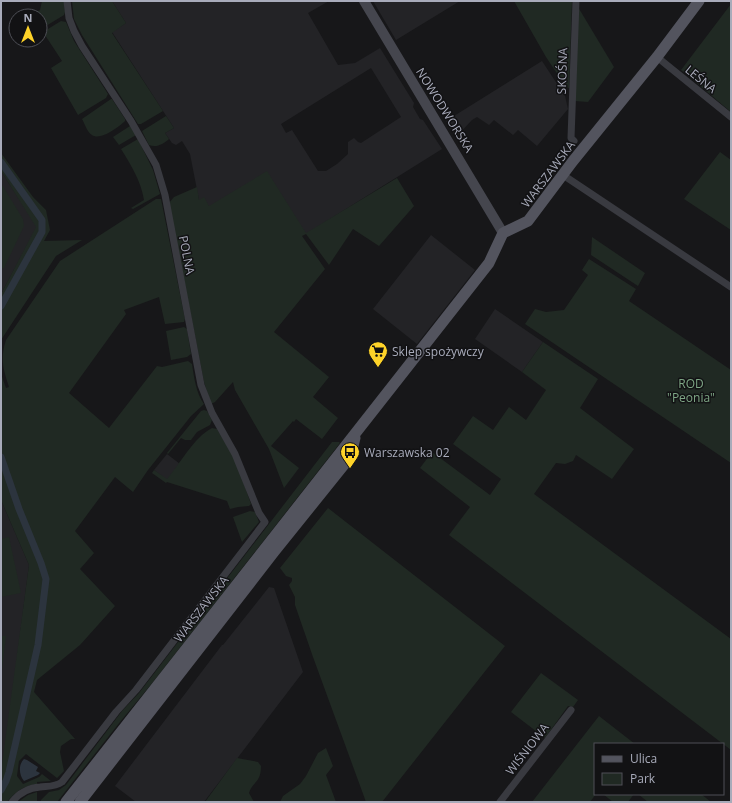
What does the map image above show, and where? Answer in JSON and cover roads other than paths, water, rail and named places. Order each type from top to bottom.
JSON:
[{"type":"main road","name":"NOWODWORSKA","points":[[364,1],[503,233]]},
{"type":"main road","name":"WARSZAWSKA","points":[[66,802],[489,263],[503,233],[528,221],[573,161],[699,1]]},
{"type":"main road","name":"WARSZAWSKA","points":[[80,802],[274,552],[347,461],[351,454],[356,432]]},
{"type":"street","name":"POLNA","points":[[12,802],[17,796],[27,790],[52,786],[62,782],[116,712],[136,690],[265,522],[259,513],[238,458],[212,414],[201,385],[165,195],[156,165],[131,121],[82,46],[69,18],[67,1]]},
{"type":"street","name":"SKOŚNA","points":[[574,141],[571,138],[576,1]]},
{"type":"street","name":"LEŚNA","points":[[656,57],[731,118]]},
{"type":"street","points":[[563,175],[731,287]]},
{"type":"street","name":"WIŚNIOWA","points":[[500,802],[571,710]]},
{"type":"waterway","points":[[1,162],[42,220],[42,232],[1,306]]},
{"type":"waterway","points":[[1,457],[46,579],[38,645],[9,772],[1,790]]},
{"type":"place","name":"Sklep spożywczy","points":[[378,368]]},
{"type":"place","name":"Warszawska 02","points":[[350,469]]},
{"type":"park label","name":"ROD \"Peonia\"","points":[[691,390]]}]
